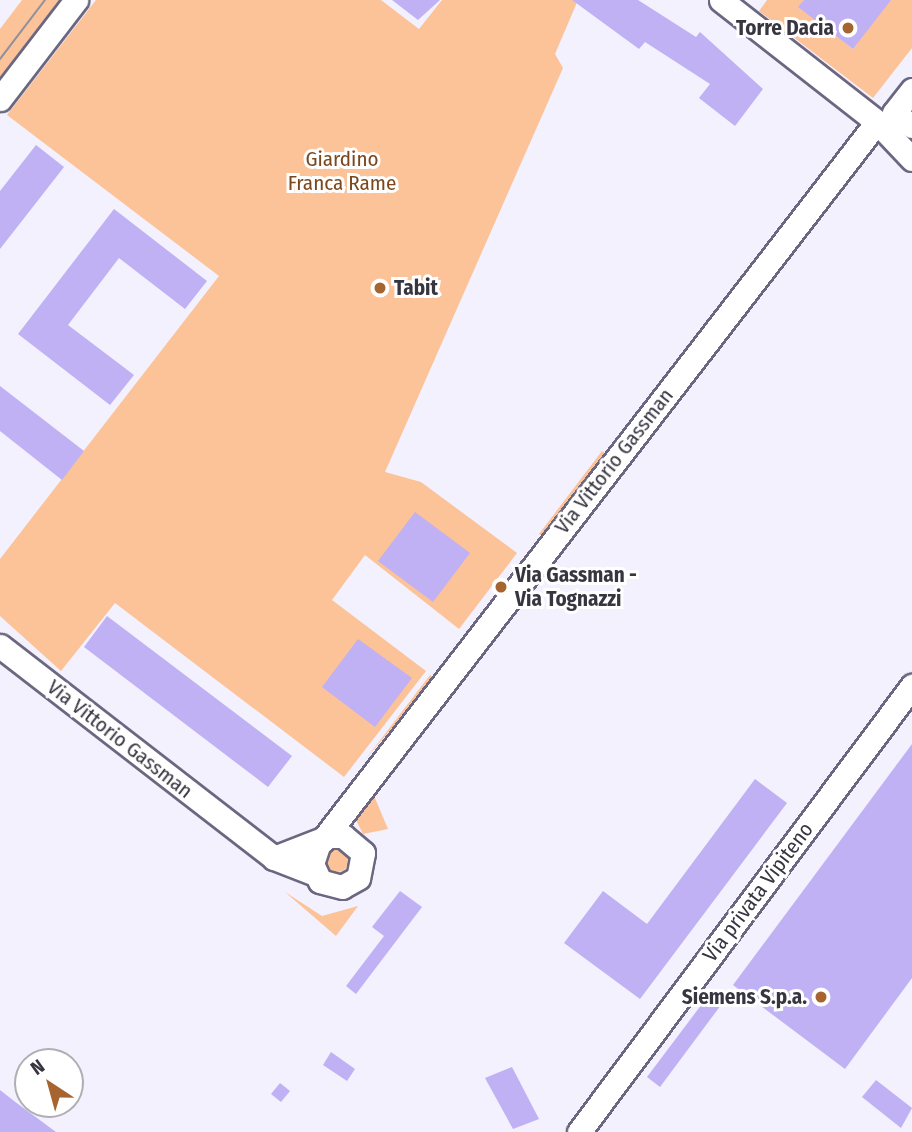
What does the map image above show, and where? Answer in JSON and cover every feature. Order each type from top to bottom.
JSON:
[{"type":"street","points":[[0,99],[76,0]]},
{"type":"street","points":[[721,0],[877,122],[912,159]]},
{"type":"street","points":[[912,90],[894,113],[912,126]]},
{"type":"street","points":[[877,122],[912,139]]},
{"type":"street","name":"Via Vittorio Gassman","points":[[315,874],[312,858],[320,842],[877,122]]},
{"type":"street","name":"Via Vittorio Gassman","points":[[0,646],[274,858],[315,874],[335,888],[358,878],[363,853],[349,838],[353,800]]},
{"type":"street","name":"Via privata Vipiteno","points":[[579,1132],[912,686]]},
{"type":"street","points":[[274,858],[320,842],[349,838]]},
{"type":"green space","points":[[22,0],[59,0],[0,77],[0,29]]},
{"type":"green space","name":"Giardino Franca Rame","points":[[96,0],[381,0],[419,29],[442,0],[578,0],[555,54],[563,68],[385,472],[421,482],[517,553],[459,629],[365,555],[332,600],[426,671],[344,777],[115,603],[61,671],[0,616],[0,559],[219,276],[7,115]]},
{"type":"green space","points":[[767,0],[804,0],[799,7],[853,49],[887,0],[912,0],[912,48],[873,98],[759,11]]},
{"type":"green space","points":[[602,451],[606,454],[542,536],[539,534]]},
{"type":"green space","points":[[430,675],[434,678],[365,760]]},
{"type":"green space","points":[[372,791],[388,829],[363,834],[355,818]]},
{"type":"green space","points":[[337,848],[348,855],[349,860],[342,871],[337,872],[326,865],[325,860],[332,849]]},
{"type":"green space","points":[[285,892],[322,916],[358,906],[336,936]]},
{"type":"building","points":[[392,0],[440,0],[418,20]]},
{"type":"building","points":[[572,0],[638,0],[696,37],[700,32],[763,89],[735,126],[699,98],[710,84],[645,42],[639,49]]},
{"type":"building","name":"Torre Dacia","points":[[804,0],[891,0],[853,49],[798,7]]},
{"type":"building","points":[[36,145],[64,167],[0,249],[0,191]]},
{"type":"building","points":[[114,209],[207,281],[185,309],[119,258],[68,325],[134,375],[110,405],[18,334]]},
{"type":"building","points":[[0,386],[84,451],[62,480],[0,431]]},
{"type":"building","points":[[415,512],[470,553],[433,602],[378,561]]},
{"type":"building","points":[[107,616],[292,756],[268,787],[84,647]]},
{"type":"building","points":[[358,639],[412,678],[375,727],[322,687]]},
{"type":"building","points":[[912,744],[912,978],[845,1069],[733,985]]},
{"type":"building","points":[[755,779],[787,803],[640,999],[564,943],[603,891],[647,924]]},
{"type":"building","points":[[400,891],[422,907],[356,994],[346,986],[384,936],[372,927]]},
{"type":"building","points":[[708,996],[721,1005],[660,1087],[647,1077]]},
{"type":"building","points":[[331,1052],[355,1069],[347,1081],[323,1065]]},
{"type":"building","points":[[512,1067],[539,1119],[513,1129],[485,1078]]},
{"type":"building","points":[[876,1080],[912,1108],[901,1128],[862,1097]]},
{"type":"building","points":[[280,1083],[290,1091],[281,1102],[271,1094]]},
{"type":"building","points":[[0,1090],[14,1101],[14,1118],[37,1118],[56,1132],[0,1132]]},
{"type":"tram line","points":[[0,59],[45,0]]},
{"type":"place","name":"Torre Dacia","points":[[848,28]]},
{"type":"place","name":"Tabit","points":[[380,288]]},
{"type":"place","name":"Via Gassman - Via Tognazzi","points":[[501,587]]},
{"type":"place","name":"Siemens S.p.a.","points":[[821,997]]}]
